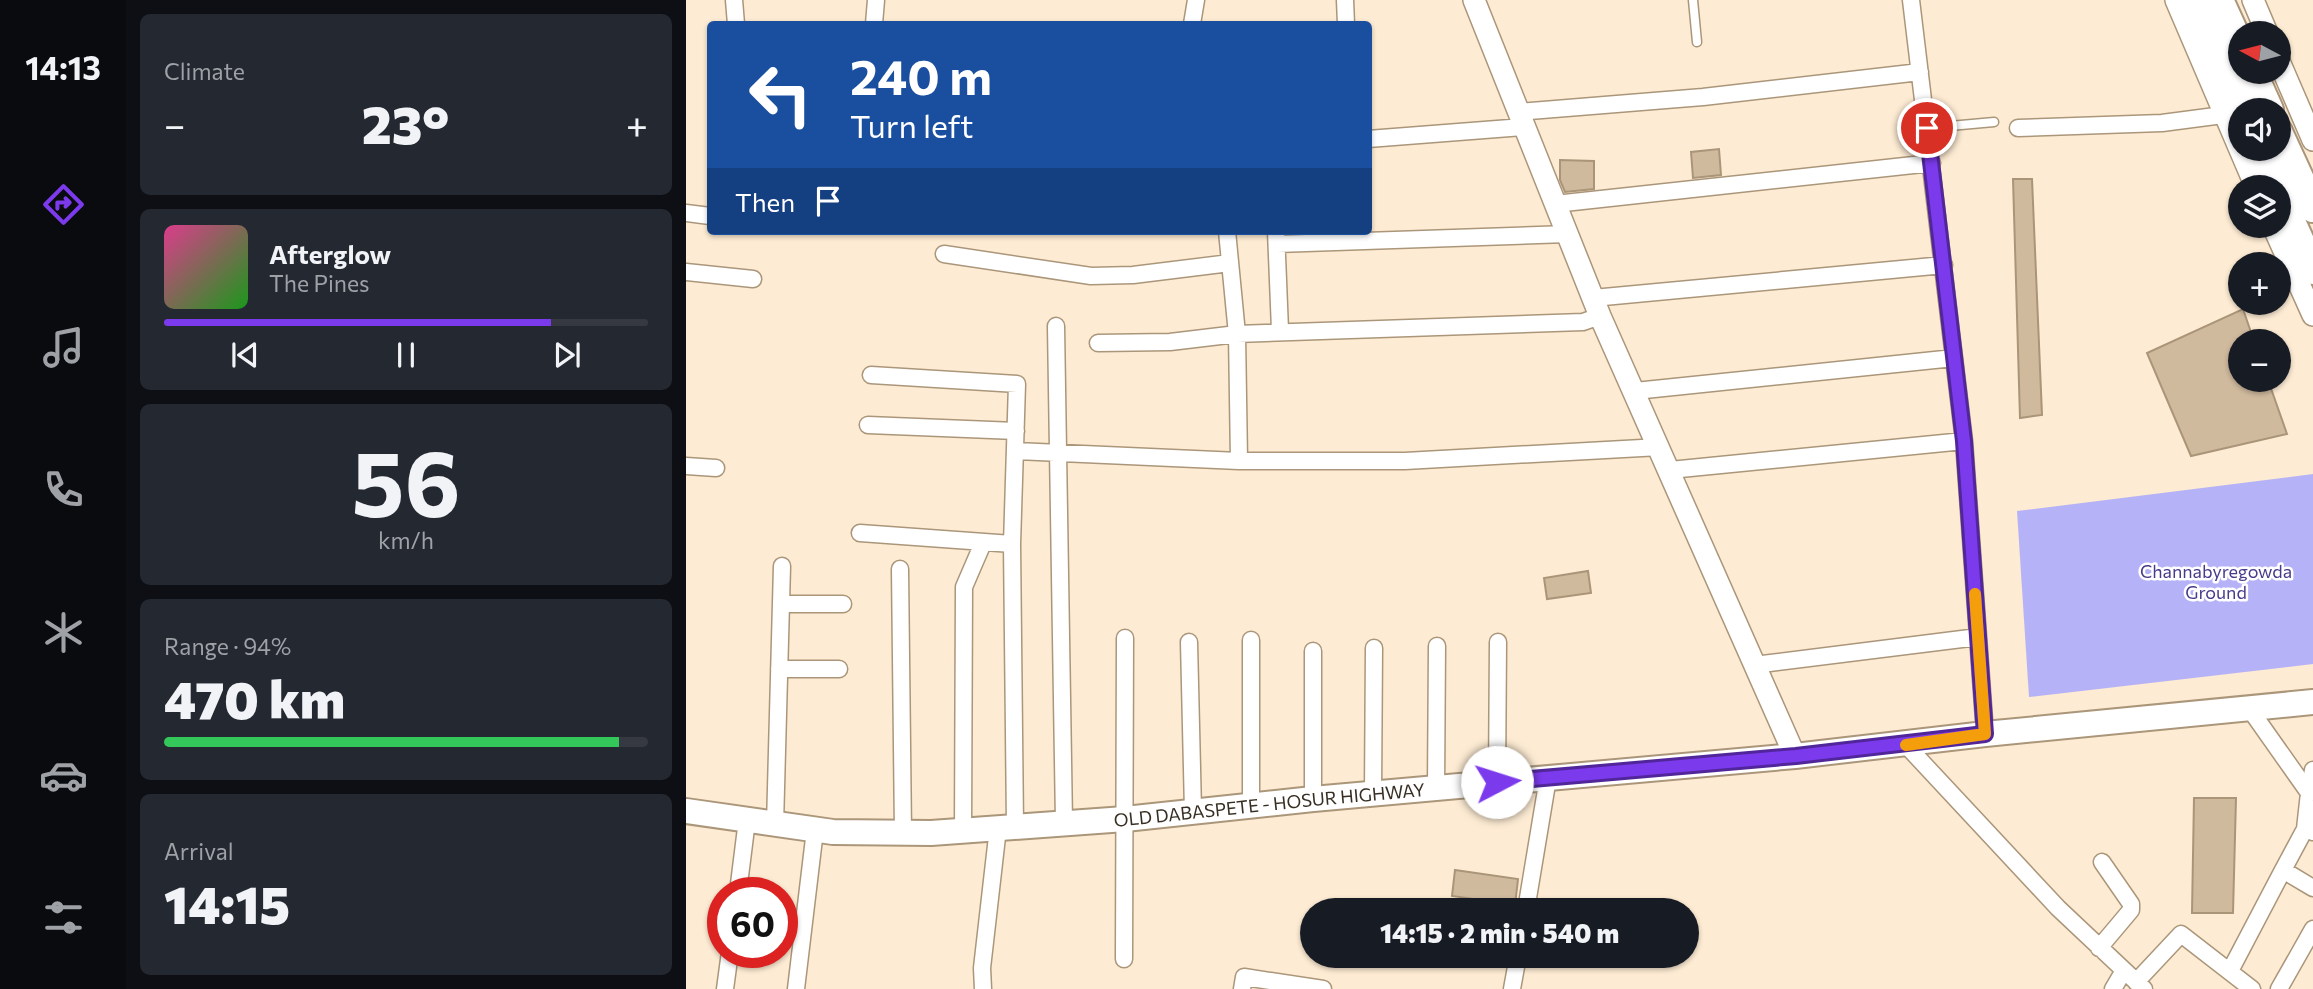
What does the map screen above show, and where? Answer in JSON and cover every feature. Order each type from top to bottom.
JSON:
[{"type":"highway","points":[[2194,0],[2228,42]]},
{"type":"highway","points":[[2219,0],[2228,37]]},
{"type":"highway","points":[[2291,160],[2313,208]]},
{"type":"highway","points":[[2291,221],[2313,270]]},
{"type":"main road","name":"OLD DABASPETE - HOSUR HIGHWAY","points":[[686,811],[815,830],[903,834],[963,831],[1796,756],[1985,734],[2313,702]]},
{"type":"street","points":[[734,0],[736,21]]},
{"type":"street","points":[[874,21],[876,0]]},
{"type":"street","points":[[1192,21],[1196,0]]},
{"type":"street","points":[[1345,0],[1346,21]]},
{"type":"street","points":[[1474,0],[1597,307],[1796,756]]},
{"type":"street","points":[[1910,0],[1964,441],[1985,734]]},
{"type":"street","points":[[2176,0],[2228,105]]},
{"type":"street","points":[[2253,0],[2262,21]]},
{"type":"street","points":[[1372,138],[1920,72]]},
{"type":"street","points":[[2288,84],[2313,140]]},
{"type":"street","points":[[2018,128],[2162,124],[2228,114]]},
{"type":"street","points":[[1555,204],[1932,163]]},
{"type":"street","points":[[686,213],[707,216]]},
{"type":"street","points":[[1280,331],[1277,237],[1568,234]]},
{"type":"street","points":[[1227,235],[1237,334],[1239,461]]},
{"type":"street","points":[[2278,238],[2313,314]]},
{"type":"street","points":[[944,254],[1091,276],[1133,275],[1230,262]]},
{"type":"street","points":[[1098,342],[1170,342],[1280,331],[1347,332],[1583,322],[1597,307],[1944,265]]},
{"type":"street","points":[[686,271],[753,279]]},
{"type":"street","points":[[1056,326],[1064,823]]},
{"type":"street","points":[[1635,391],[1954,358]]},
{"type":"street","points":[[871,375],[1017,384],[1007,827],[982,968],[983,989]]},
{"type":"street","points":[[868,425],[1016,431]]},
{"type":"street","points":[[1670,470],[1964,441]]},
{"type":"street","points":[[1016,451],[1239,461],[1405,461],[1660,447]]},
{"type":"street","points":[[686,466],[716,468]]},
{"type":"street","points":[[860,533],[1012,544]]},
{"type":"street","points":[[963,831],[964,587],[983,542]]},
{"type":"street","points":[[775,825],[782,566]]},
{"type":"street","points":[[900,569],[903,834]]},
{"type":"street","points":[[781,604],[843,604]]},
{"type":"street","points":[[1754,665],[1978,637]]},
{"type":"street","points":[[1124,959],[1125,638]]},
{"type":"street","points":[[1251,640],[1251,805]]},
{"type":"street","points":[[1189,642],[1193,811]]},
{"type":"street","points":[[1497,782],[1498,642]]},
{"type":"street","points":[[1436,788],[1437,646]]},
{"type":"street","points":[[1373,793],[1374,648]]},
{"type":"street","points":[[1313,651],[1313,799]]},
{"type":"street","points":[[779,669],[839,669]]},
{"type":"street","points":[[2249,708],[2309,793]]},
{"type":"street","points":[[1906,745],[2099,948],[2135,981]]},
{"type":"street","points":[[2230,971],[2283,870],[2309,830],[2309,793],[2313,770]]},
{"type":"street","points":[[1528,898],[1548,778]]},
{"type":"street","points":[[740,877],[747,820]]},
{"type":"street","points":[[796,989],[815,830]]},
{"type":"street","points":[[2099,948],[2131,910],[2131,904],[2102,862]]},
{"type":"street","points":[[2283,870],[2313,888]]},
{"type":"street","points":[[2279,989],[2313,929]]},
{"type":"street","points":[[2113,989],[2135,981],[2181,934],[2252,989]]},
{"type":"street","points":[[2300,953],[2313,964]]},
{"type":"street","points":[[725,989],[728,968]]},
{"type":"street","points":[[1512,989],[1516,968]]},
{"type":"street","points":[[1242,989],[1244,977],[1323,989]]},
{"type":"lane","points":[[1693,0],[1697,42]]},
{"type":"lane","points":[[1927,128],[1994,122]]},
{"type":"green space","name":"Channabyregowda Ground","points":[[2313,474],[2313,664],[2029,697],[2017,511]]},
{"type":"building","points":[[1719,149],[1721,175],[1693,178],[1691,152]]},
{"type":"building","points":[[1560,160],[1594,161],[1594,189],[1565,192],[1560,180]]},
{"type":"building","points":[[2013,179],[2032,179],[2042,415],[2020,418]]},
{"type":"building","points":[[2230,315],[2245,315],[2250,329],[2228,329],[2228,392],[2272,392],[2287,434],[2191,456],[2147,353]]},
{"type":"building","points":[[1588,571],[1591,593],[1547,599],[1544,578]]},
{"type":"building","points":[[2194,798],[2236,798],[2233,913],[2192,913]]},
{"type":"building","points":[[1455,870],[1518,879],[1516,898],[1452,896]]},
{"type":"slow traffic","points":[[1906,745],[1985,734],[1975,594]]},
{"type":"route","points":[[1497,782],[1796,756],[1985,734],[1964,441],[1927,128]]}]
